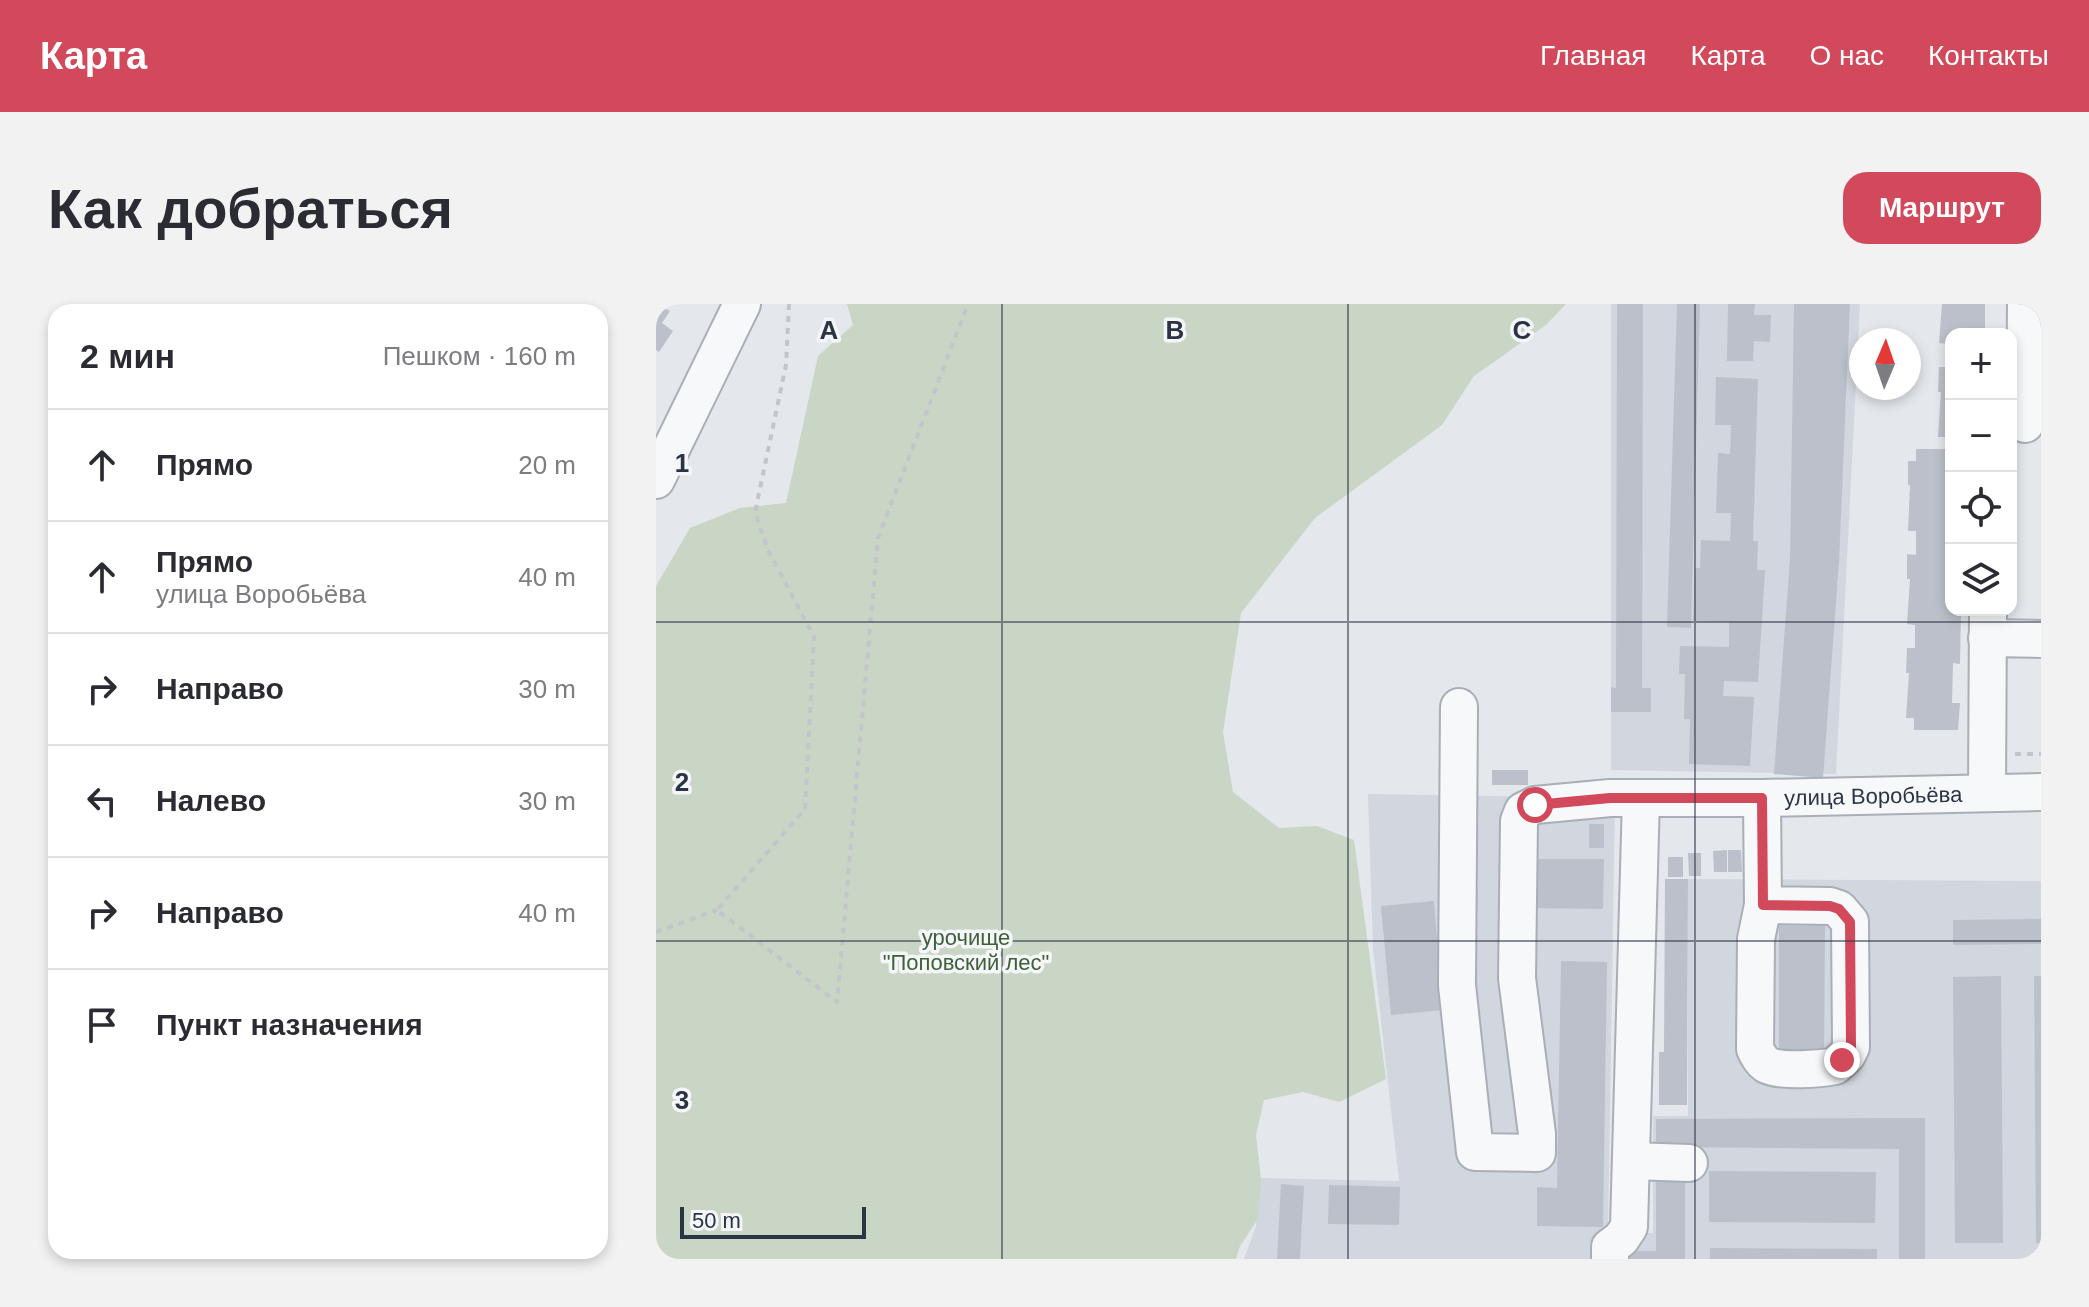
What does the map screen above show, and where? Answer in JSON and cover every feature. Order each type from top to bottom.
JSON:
[{"type":"street","points":[[656,480],[742,304]]},
{"type":"street","points":[[2026,304],[2026,433]]},
{"type":"street","points":[[1987,792],[1988,624],[2041,639]]},
{"type":"street","name":"улица Воробьёва","points":[[1459,707],[1457,985],[1475,1152],[1537,1153],[1517,978],[1519,821],[1523,811],[1535,805],[1625,798],[2041,792]]},
{"type":"street","points":[[1610,1259],[1610,1247],[1621,1239],[1629,1227],[1631,1161],[1625,798]]},
{"type":"street","points":[[1762,798],[1763,905],[1756,939],[1755,1049],[1767,1065],[1780,1068],[1835,1066],[1851,1047],[1850,922],[1839,909],[1830,906],[1763,905]]},
{"type":"street","points":[[1631,1161],[1689,1163]]},
{"type":"path","points":[[656,932],[717,910],[805,809],[814,637],[768,550],[755,512],[786,365],[789,304]]},
{"type":"path","points":[[717,910],[837,1002],[878,538],[968,304]]},
{"type":"shaded area","points":[[1611,304],[1860,304],[1859,328],[1849,328],[1849,400],[1855,400],[1836,774],[1611,770]]},
{"type":"shaded area","points":[[1368,794],[1615,798],[1608,1233],[1653,1233],[1653,1116],[1688,1116],[1688,879],[2041,881],[2041,1259],[1244,1259],[1256,1226],[1258,1178],[1399,1181],[1373,949]]},
{"type":"green space","name":"урочище \"Поповский лес\"","points":[[847,304],[1566,304],[1546,325],[1474,376],[1442,425],[1315,518],[1241,613],[1223,732],[1233,792],[1279,828],[1317,826],[1354,840],[1386,1079],[1339,1102],[1303,1092],[1264,1100],[1256,1135],[1261,1179],[1258,1219],[1240,1246],[1236,1259],[656,1259],[656,586],[690,528],[740,508],[786,503],[818,356],[853,325]]},
{"type":"building","points":[[656,304],[670,311],[662,323],[673,331],[659,352],[656,350]]},
{"type":"building","points":[[1617,304],[1643,304],[1642,688],[1651,688],[1651,712],[1611,712],[1611,687],[1616,688]]},
{"type":"building","points":[[1677,304],[1700,304],[1691,628],[1667,627]]},
{"type":"building","points":[[1728,304],[1755,304],[1754,315],[1771,315],[1770,342],[1754,341],[1753,361],[1727,361]]},
{"type":"building","points":[[1794,304],[1850,304],[1839,561],[1823,778],[1774,774],[1790,559]]},
{"type":"building","points":[[1942,304],[1985,304],[1985,328],[1945,328],[1945,344],[1939,343]]},
{"type":"building","points":[[1939,367],[1945,367],[1945,437],[1938,437]]},
{"type":"building","points":[[1716,377],[1758,379],[1753,541],[1758,541],[1757,570],[1765,570],[1758,682],[1724,681],[1723,696],[1754,697],[1750,766],[1689,764],[1690,719],[1684,719],[1685,674],[1679,674],[1680,646],[1729,647],[1729,622],[1693,621],[1695,568],[1700,568],[1701,540],[1730,541],[1731,513],[1716,513],[1718,453],[1730,454],[1731,425],[1715,425]]},
{"type":"building","points":[[1916,449],[1945,449],[1945,616],[1961,616],[1960,664],[1953,663],[1952,703],[1960,703],[1958,730],[1914,730],[1914,718],[1906,718],[1907,648],[1915,648],[1915,625],[1907,624],[1910,579],[1907,579],[1907,554],[1916,555],[1916,531],[1908,531],[1908,461],[1916,461]]},
{"type":"building","points":[[1492,770],[1528,770],[1528,785],[1492,785]]},
{"type":"building","points":[[1589,824],[1604,824],[1604,848],[1589,848]]},
{"type":"building","points":[[1727,850],[1727,872],[1714,872],[1713,851]]},
{"type":"building","points":[[1728,850],[1741,850],[1742,872],[1728,872]]},
{"type":"building","points":[[1688,853],[1701,853],[1701,876],[1689,876]]},
{"type":"building","points":[[1668,857],[1683,857],[1683,877],[1668,877]]},
{"type":"building","points":[[1532,859],[1604,859],[1603,909],[1531,908]]},
{"type":"building","points":[[1665,879],[1688,879],[1687,1105],[1659,1105],[1659,1052],[1664,1052]]},
{"type":"building","points":[[1434,901],[1443,1010],[1391,1015],[1381,906]]},
{"type":"building","points":[[2041,919],[2041,944],[1953,945],[1953,920]]},
{"type":"building","points":[[1779,926],[1825,926],[1824,1053],[1779,1052]]},
{"type":"building","points":[[1561,961],[1607,962],[1603,1227],[1537,1226],[1537,1187],[1557,1188]]},
{"type":"building","points":[[2001,976],[2003,1243],[1955,1243],[1953,977]]},
{"type":"building","points":[[2034,976],[2041,976],[2041,1243],[2036,1243]]},
{"type":"building","points":[[1925,1118],[1925,1259],[1899,1259],[1899,1149],[1656,1147],[1656,1119]]},
{"type":"building","points":[[1709,1171],[1876,1172],[1875,1223],[1709,1222]]},
{"type":"building","points":[[1685,1174],[1685,1259],[1630,1259],[1630,1251],[1656,1251],[1656,1175]]},
{"type":"building","points":[[1281,1184],[1304,1186],[1300,1259],[1277,1259]]},
{"type":"building","points":[[1329,1185],[1400,1187],[1399,1225],[1328,1224]]},
{"type":"building","points":[[1710,1248],[1877,1249],[1877,1259],[1710,1259]]},
{"type":"route","points":[[1535,805],[1610,798],[1762,798],[1763,905],[1830,906],[1839,909],[1850,922],[1851,1047],[1842,1060]]}]
